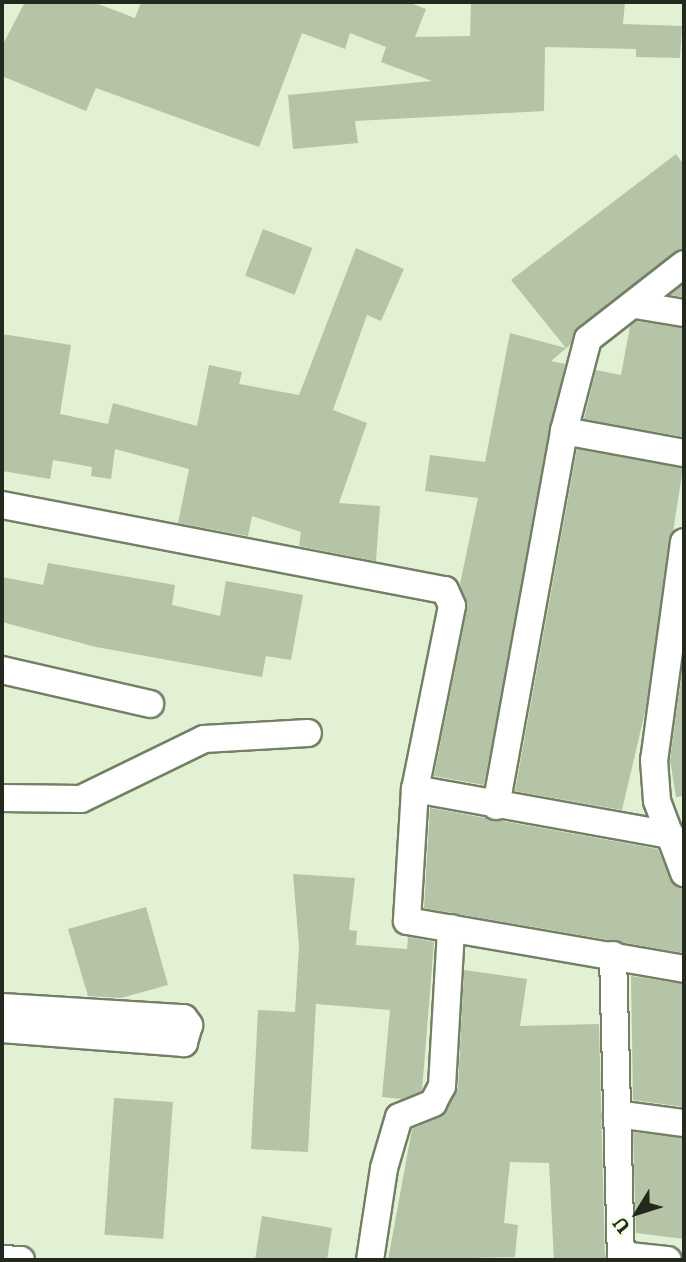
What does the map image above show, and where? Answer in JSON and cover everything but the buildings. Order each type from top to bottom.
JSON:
[{"type":"street","points":[[496,806],[564,431],[588,339],[684,264]]},
{"type":"street","points":[[636,304],[684,313]]},
{"type":"street","points":[[564,431],[684,453]]},
{"type":"street","points":[[2,505],[446,590],[452,606],[415,789],[404,916],[414,926],[451,928],[684,969]]},
{"type":"street","points":[[684,542],[681,581],[654,760],[657,801],[684,873]]},
{"type":"street","points":[[2,670],[150,704]]},
{"type":"street","points":[[2,798],[81,799],[204,739],[308,733]]},
{"type":"street","points":[[415,789],[496,806],[670,835]]},
{"type":"street","points":[[370,1260],[384,1168],[400,1117],[433,1103],[442,1086],[451,928]]},
{"type":"street","points":[[613,955],[621,1258],[668,1260]]},
{"type":"street","points":[[2,1007],[184,1018],[189,1025],[184,1043],[2,1029]]},
{"type":"street","points":[[617,1114],[684,1123]]},
{"type":"street","points":[[2,1259],[21,1260]]}]
